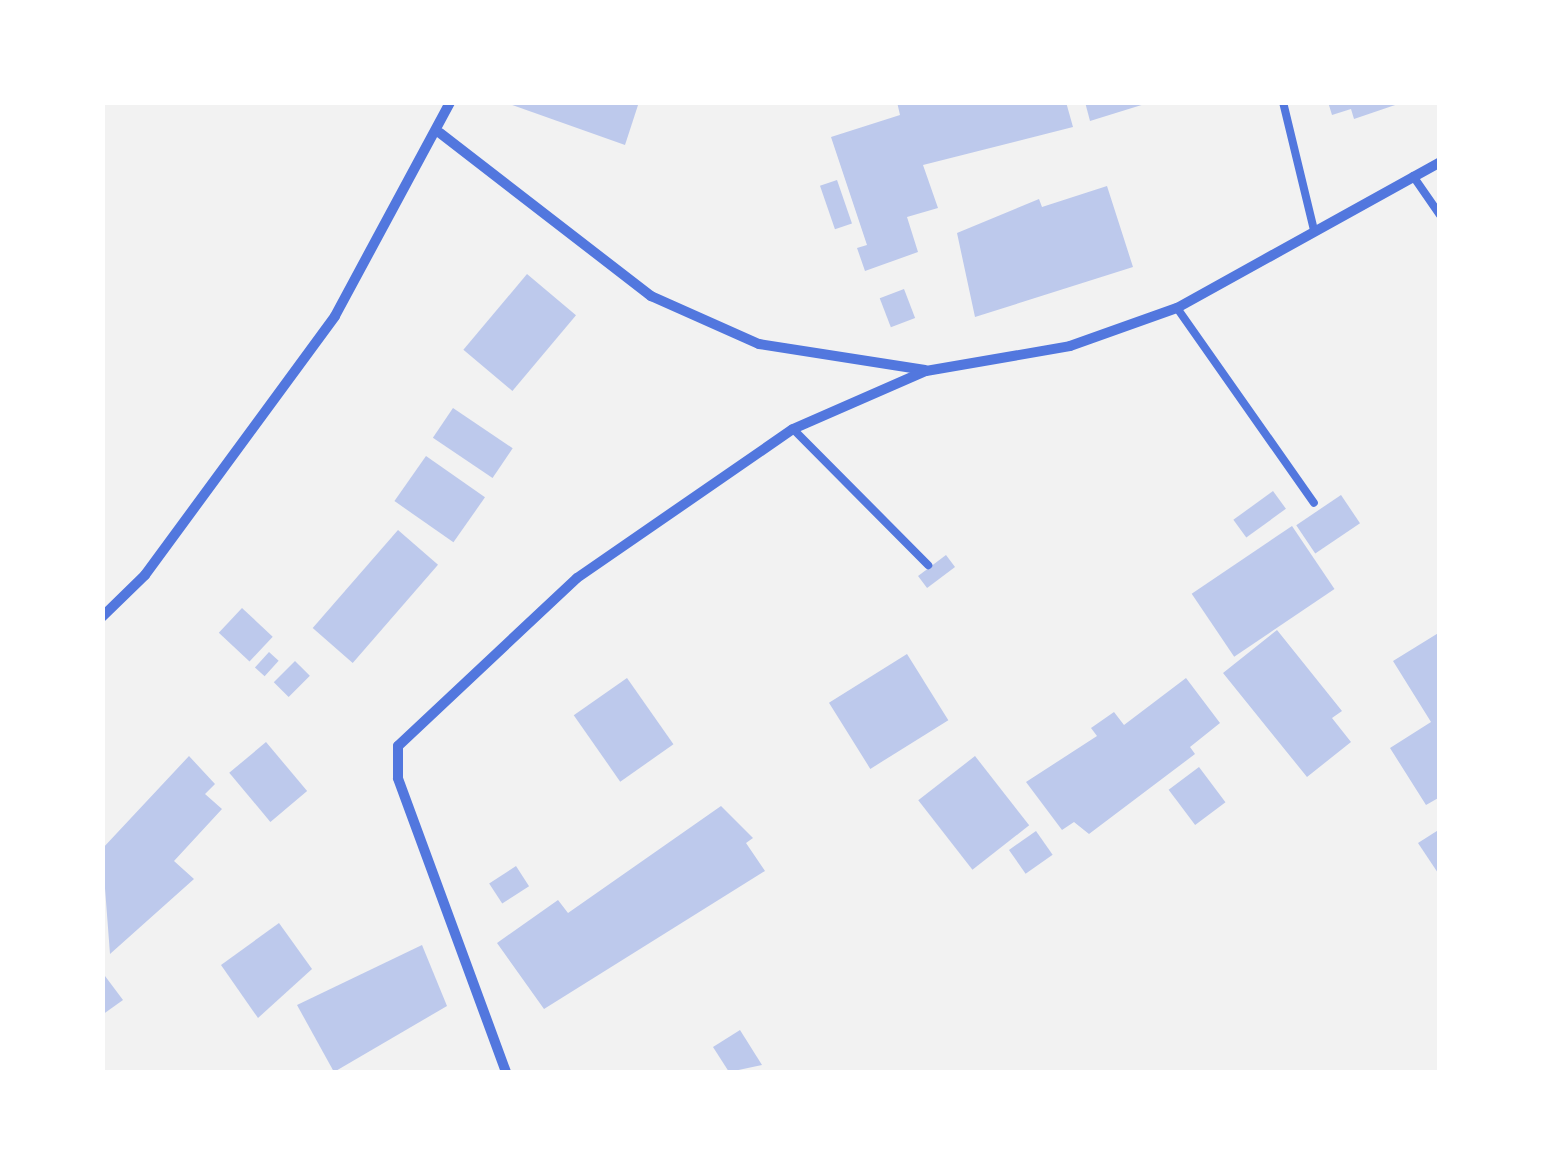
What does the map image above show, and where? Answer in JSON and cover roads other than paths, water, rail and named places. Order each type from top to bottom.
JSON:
[{"type":"street","points":[[102,616],[145,575],[335,316],[440,134],[450,102]]},
{"type":"street","points":[[440,134],[652,296],[758,344],[926,370]]},
{"type":"street","points":[[506,1072],[404,797],[398,746],[577,578],[792,430],[926,370],[1070,346],[1177,308],[1440,162]]},
{"type":"lane","points":[[1283,102],[1314,230]]},
{"type":"lane","points":[[1413,176],[1440,215]]},
{"type":"lane","points":[[1177,308],[1314,503]]},
{"type":"lane","points":[[792,430],[928,565]]}]
